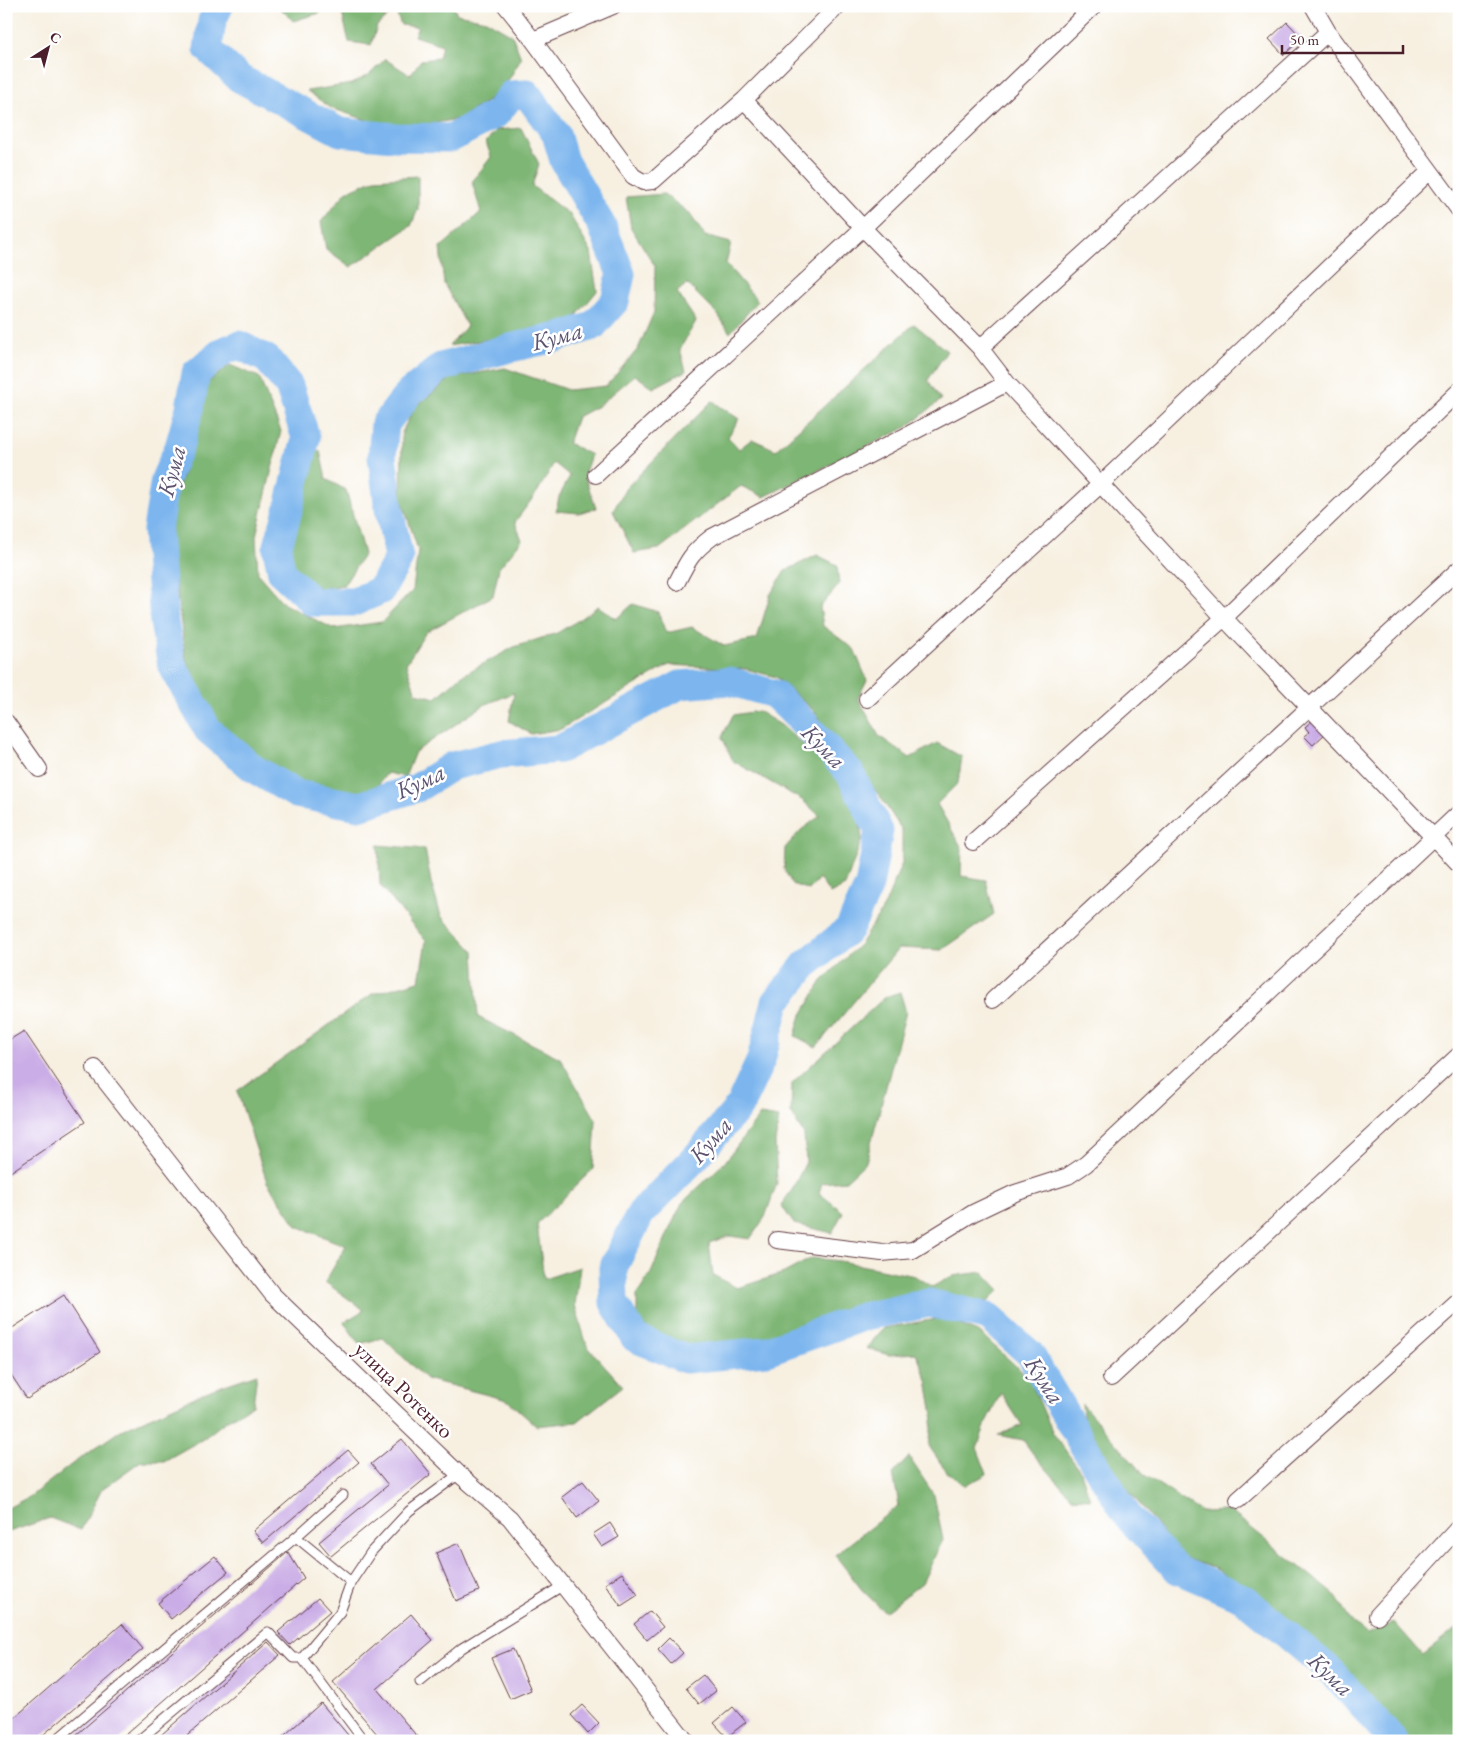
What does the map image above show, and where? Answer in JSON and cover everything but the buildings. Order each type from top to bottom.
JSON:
[{"type":"street","points":[[506,6],[632,176],[643,182],[653,181],[744,100],[838,6]]},
{"type":"street","points":[[533,40],[613,6]]},
{"type":"street","points":[[596,476],[863,228],[1094,6]]},
{"type":"street","points":[[1313,6],[1328,32],[1459,210]]},
{"type":"street","points":[[980,348],[1328,32]]},
{"type":"street","points":[[744,100],[863,228],[980,348],[1007,383],[1224,618],[1459,864]]},
{"type":"street","points":[[868,699],[1101,484],[1430,170]]},
{"type":"street","points":[[677,582],[688,559],[696,549],[712,537],[1007,383]]},
{"type":"street","points":[[973,842],[1224,618],[1459,391]]},
{"type":"street","points":[[993,1000],[1459,569]]},
{"type":"street","points":[[6,722],[39,769]]},
{"type":"street","points":[[777,1240],[882,1253],[913,1250],[973,1213],[1015,1193],[1068,1176],[1086,1164],[1459,812]]},
{"type":"street","points":[[1110,1378],[1459,1055]]},
{"type":"street","name":"улица Ротенко","points":[[95,1068],[272,1294],[459,1474],[510,1518],[686,1741]]},
{"type":"street","points":[[1238,1500],[1459,1301]]},
{"type":"street","points":[[1377,1616],[1459,1527]]},
{"type":"lane","points":[[302,1658],[340,1612],[351,1582],[371,1552],[409,1511],[459,1474]]},
{"type":"lane","points":[[55,1741],[343,1495]]},
{"type":"lane","points":[[296,1537],[351,1582]]},
{"type":"lane","points":[[420,1682],[462,1648],[562,1586]]},
{"type":"lane","points":[[138,1741],[268,1632],[293,1658],[302,1658]]},
{"type":"lane","points":[[302,1658],[364,1741]]},
{"type":"green space","points":[[278,6],[324,6],[320,13],[293,21]]},
{"type":"green space","points":[[343,6],[453,6],[457,14],[486,20],[512,35],[521,58],[510,78],[486,102],[458,119],[418,126],[375,123],[331,108],[307,91],[351,84],[369,75],[385,59],[410,75],[421,60],[439,58],[442,45],[414,36],[418,27],[401,25],[395,9],[377,26],[371,45],[349,42],[342,13]]},
{"type":"green space","points":[[521,128],[539,164],[532,186],[570,215],[591,252],[597,291],[574,319],[531,332],[449,346],[467,326],[444,284],[440,248],[481,212],[472,182],[491,157],[486,142],[497,130]]},
{"type":"green space","points":[[418,176],[418,209],[411,226],[351,267],[326,249],[321,222],[346,192],[375,179]]},
{"type":"green space","points":[[664,194],[689,213],[705,236],[731,243],[726,264],[758,301],[730,333],[718,315],[687,284],[677,292],[696,321],[680,349],[686,371],[653,388],[635,375],[598,406],[577,417],[568,443],[591,455],[584,475],[596,508],[579,513],[556,511],[559,497],[570,476],[554,463],[538,491],[515,522],[522,540],[499,568],[493,596],[426,632],[406,664],[416,693],[436,698],[461,676],[514,647],[557,633],[598,606],[616,619],[633,604],[658,612],[666,633],[692,627],[724,646],[757,639],[770,595],[785,571],[817,555],[837,565],[839,585],[820,607],[823,626],[854,649],[867,680],[858,698],[879,736],[910,758],[937,743],[962,757],[958,783],[937,804],[962,848],[961,876],[986,880],[994,914],[942,950],[899,948],[816,1047],[795,1036],[800,1018],[822,981],[860,944],[884,907],[902,863],[902,830],[879,795],[813,710],[776,677],[746,669],[669,665],[561,729],[531,734],[509,721],[514,693],[484,705],[415,752],[405,777],[387,773],[374,791],[350,793],[305,784],[259,756],[217,721],[186,660],[170,544],[174,499],[191,451],[206,384],[230,365],[259,377],[281,431],[256,536],[258,574],[284,604],[334,629],[382,622],[413,590],[418,550],[401,498],[402,432],[414,408],[451,378],[505,368],[568,390],[606,386],[638,349],[654,312],[655,266],[631,228],[626,197]]},
{"type":"green space","points":[[914,324],[947,351],[928,380],[941,400],[907,427],[764,497],[741,486],[659,549],[634,553],[613,511],[626,488],[712,401],[739,419],[728,437],[739,449],[752,439],[776,450]]},
{"type":"green space","points":[[320,451],[326,479],[346,490],[364,554],[344,585],[321,589],[299,574],[285,549],[312,453]]},
{"type":"green space","points":[[758,711],[781,725],[839,777],[858,809],[862,839],[845,886],[830,894],[819,878],[809,890],[792,884],[784,869],[785,848],[801,830],[820,816],[802,800],[733,761],[722,737],[733,715]]},
{"type":"green space","points":[[378,845],[425,849],[431,882],[441,916],[474,951],[478,1017],[560,1058],[596,1120],[593,1169],[537,1224],[544,1279],[580,1267],[575,1305],[587,1346],[623,1386],[577,1422],[536,1426],[507,1400],[426,1379],[383,1338],[359,1344],[344,1322],[364,1310],[325,1282],[346,1246],[297,1226],[267,1182],[237,1091],[372,994],[419,981],[426,941],[380,885]]},
{"type":"green space","points":[[900,992],[906,1012],[866,1162],[846,1181],[822,1183],[819,1193],[843,1212],[832,1233],[794,1224],[781,1205],[792,1190],[806,1162],[804,1135],[791,1113],[792,1083],[885,997]]},
{"type":"green space","points":[[760,1115],[779,1118],[775,1142],[777,1183],[765,1217],[750,1239],[730,1236],[709,1243],[713,1275],[737,1288],[784,1273],[812,1258],[840,1261],[915,1276],[932,1287],[952,1276],[983,1272],[1000,1290],[989,1301],[969,1305],[927,1296],[881,1305],[768,1345],[690,1353],[662,1339],[637,1321],[637,1295],[651,1273],[682,1203],[725,1162]]},
{"type":"green space","points":[[943,1318],[980,1333],[1029,1378],[1053,1433],[1081,1472],[1090,1499],[1072,1498],[1023,1440],[998,1435],[1022,1425],[1001,1393],[988,1418],[977,1448],[987,1474],[965,1486],[946,1471],[929,1446],[933,1415],[927,1380],[916,1353],[889,1355],[866,1348],[884,1328]]},
{"type":"green space","points":[[257,1374],[253,1405],[226,1421],[203,1439],[164,1461],[141,1461],[102,1489],[81,1530],[50,1518],[6,1533],[6,1509],[32,1495],[121,1430],[213,1389]]},
{"type":"green space","points":[[1082,1404],[1143,1474],[1201,1512],[1230,1511],[1335,1595],[1353,1624],[1368,1634],[1394,1622],[1423,1655],[1456,1629],[1459,1630],[1459,1728],[1457,1728],[1459,1729],[1459,1741],[1408,1741],[1356,1680],[1257,1596],[1216,1569],[1182,1557],[1085,1436]]},
{"type":"green space","points":[[909,1457],[934,1495],[943,1540],[922,1583],[885,1612],[862,1590],[835,1555],[899,1505],[893,1474]]},
{"type":"waterway","name":"Кума","points":[[219,6],[212,21],[208,49],[239,78],[340,132],[394,137],[451,138],[496,114],[511,95],[527,94],[556,134],[564,161],[602,226],[621,274],[615,301],[593,326],[559,337],[441,367],[409,393],[385,424],[382,457],[389,509],[399,558],[381,590],[354,602],[313,602],[282,573],[277,549],[306,438],[289,386],[267,359],[239,345],[223,351],[196,373],[190,408],[179,447],[165,479],[157,530],[164,622],[172,665],[208,730],[254,769],[296,794],[359,806],[417,788],[452,766],[501,754],[560,749],[680,685],[729,681],[774,694],[805,724],[850,773],[879,831],[869,886],[849,929],[806,964],[776,1002],[761,1060],[739,1107],[696,1157],[641,1213],[613,1268],[614,1303],[635,1338],[686,1359],[766,1351],[862,1317],[929,1303],[989,1317],[1030,1354],[1129,1518],[1178,1570],[1243,1598],[1332,1672],[1394,1741]]}]
